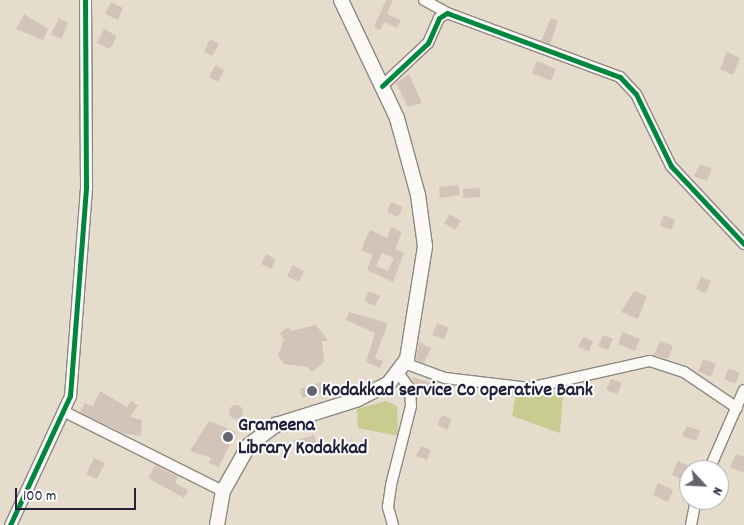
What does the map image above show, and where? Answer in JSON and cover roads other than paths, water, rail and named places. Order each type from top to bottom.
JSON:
[{"type":"main road","points":[[218,525],[223,492],[249,445],[276,425],[356,400],[389,383],[401,367],[425,246],[418,195],[397,118],[342,0]]},
{"type":"street","points":[[10,525],[66,412],[76,349],[86,186],[85,0]]},
{"type":"street","points":[[424,0],[447,13],[620,78],[636,94],[671,166],[744,244]]},
{"type":"street","points":[[382,86],[428,43],[439,18],[447,13]]},
{"type":"street","points":[[401,367],[444,378],[529,388],[650,361],[692,376],[737,408]]},
{"type":"street","points":[[393,525],[388,507],[391,485],[411,406],[410,389],[401,367]]},
{"type":"street","points":[[714,460],[744,390]]},
{"type":"street","points":[[66,412],[223,492]]},
{"type":"street","points":[[691,525],[694,510]]},
{"type":"place","name":"Kodakkad service Co operative Bank","points":[[312,391]]},
{"type":"place","name":"Grameena Library Kodakkad","points":[[228,437]]}]
